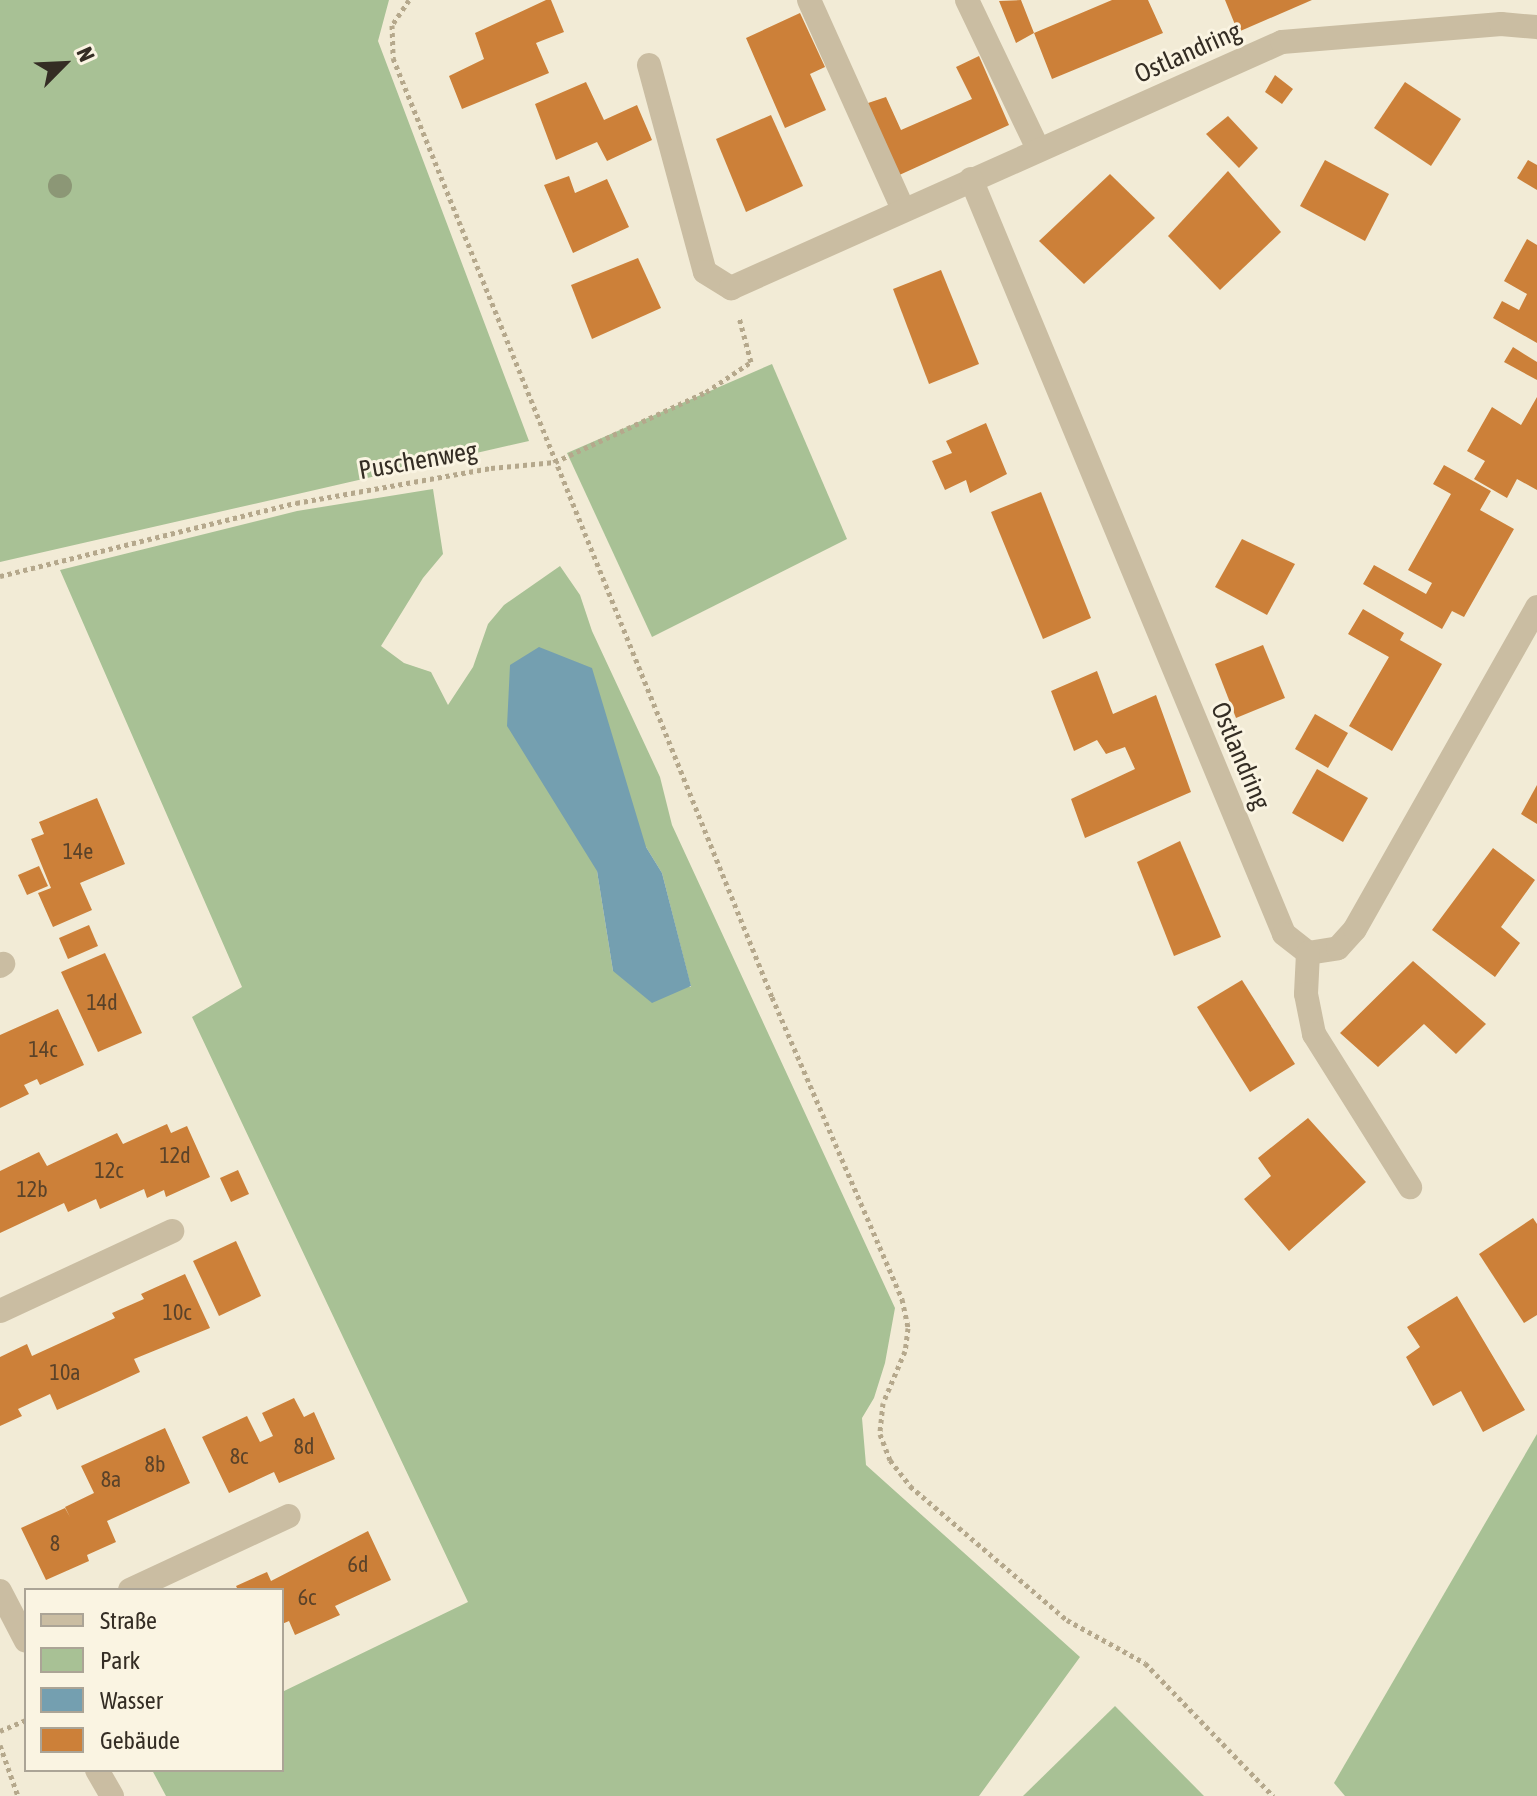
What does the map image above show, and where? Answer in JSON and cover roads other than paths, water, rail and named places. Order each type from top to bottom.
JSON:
[{"type":"street","points":[[809,0],[903,209]]},
{"type":"street","points":[[967,0],[1038,149]]},
{"type":"street","name":"Ostlandring","points":[[649,65],[705,272],[731,288],[1282,42],[1501,24],[1537,27]]},
{"type":"street","name":"Ostlandring","points":[[971,179],[1284,934],[1308,953]]},
{"type":"street","points":[[1410,1187],[1314,1034],[1306,994],[1308,953],[1338,948],[1355,929],[1537,607]]},
{"type":"street","points":[[0,1311],[172,1231]]},
{"type":"street","points":[[134,1588],[289,1516]]},
{"type":"street","points":[[0,1591],[24,1636]]},
{"type":"street","points":[[98,1772],[112,1796]]},
{"type":"water","points":[[539,647],[592,668],[646,847],[662,873],[691,986],[652,1003],[613,971],[597,871],[507,726],[510,665]]}]
